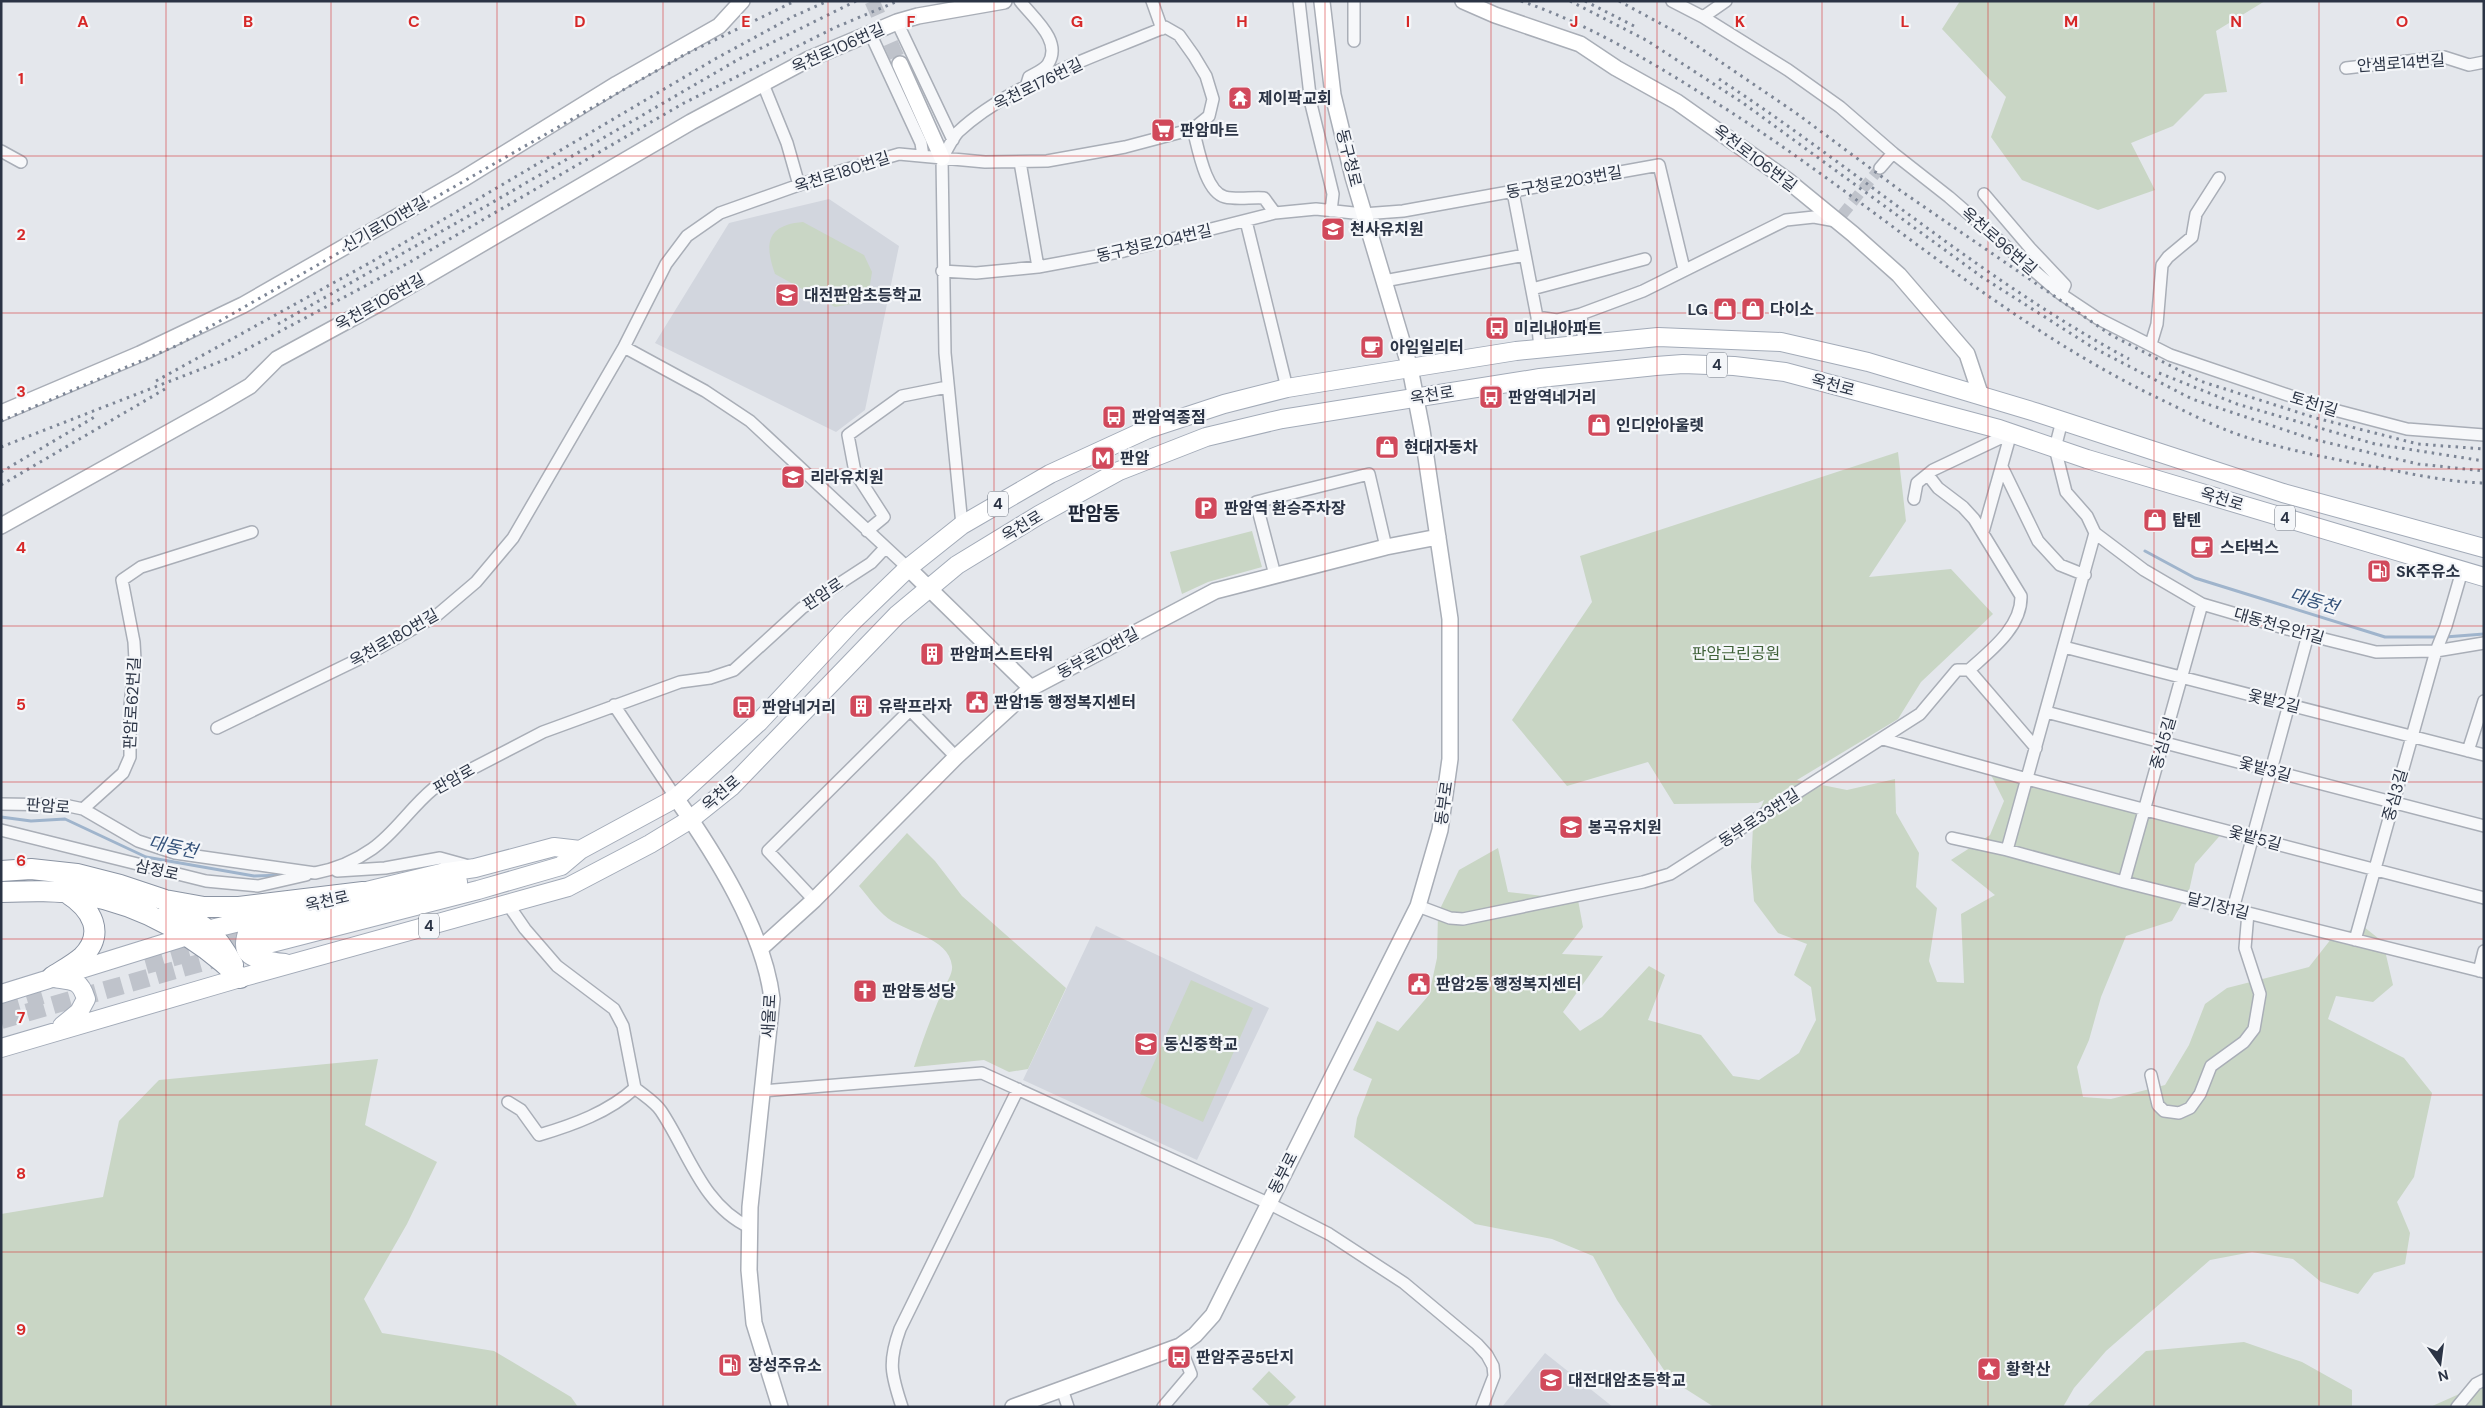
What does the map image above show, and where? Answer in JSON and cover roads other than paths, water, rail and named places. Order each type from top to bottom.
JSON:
[{"type":"highway","points":[[1,871],[31,869],[57,871],[120,885],[165,900],[218,908],[264,905],[297,899],[363,892]]},
{"type":"highway","points":[[120,885],[190,918],[208,930],[217,938],[240,978]]},
{"type":"highway","points":[[1,892],[67,893],[86,896],[121,906],[161,921],[187,936],[240,978]]},
{"type":"highway","points":[[52,977],[81,958],[94,936],[92,919],[86,907],[67,893]]},
{"type":"main road","name":"옥천로","points":[[1,994],[208,930],[257,932],[363,892],[476,868],[554,847],[580,850],[676,798],[759,722],[851,623],[908,568],[962,525],[1050,474],[1148,429],[1224,404],[1287,388],[1540,349],[1658,337],[1781,342],[1868,362],[2062,421],[2283,493],[2484,548]]},
{"type":"main road","name":"옥천로","points":[[1,1048],[240,978],[568,887],[650,844],[691,819],[730,786],[897,615],[927,588],[957,565],[1039,515],[1119,472],[1206,437],[1282,419],[1540,378],[1646,367],[1683,364],[1734,366],[1785,372],[2011,433],[2055,448],[2484,577]]},
{"type":"main road","points":[[293,964],[262,961],[252,957],[247,951],[244,939],[257,932],[580,850]]},
{"type":"main road","points":[[52,977],[78,983],[82,986],[86,999],[79,1012],[58,1030]]},
{"type":"street","name":"신기로101번길","points":[[3,412],[140,354],[260,296],[463,179],[617,84],[705,35],[719,26],[742,1]]},
{"type":"street","name":"옥천로106번길","points":[[1,526],[250,386],[277,359],[382,302],[691,122],[809,59],[897,22],[918,16],[1004,1]]},
{"type":"street","points":[[1020,1],[1048,36],[1052,44],[1052,55],[1047,66],[1028,77],[1026,87]]},
{"type":"street","points":[[1152,1],[1162,28],[1165,27],[1179,35],[1206,76],[1213,98],[1210,116],[1193,129],[1202,165],[1212,189],[1224,197],[1264,198],[1275,213]]},
{"type":"street","points":[[1299,1],[1311,104],[1333,194],[1331,211]]},
{"type":"street","points":[[1354,1],[1354,41]]},
{"type":"street","name":"옥천로106번길","points":[[1463,1],[1495,15],[1580,44],[1616,68],[1677,102],[1840,218],[1899,275],[1945,326],[1967,354],[1981,396]]},
{"type":"street","name":"옥천로96번길","points":[[1672,1],[1703,17],[1788,70],[1840,107],[1949,197],[2061,294],[2097,318],[2151,344]]},
{"type":"street","points":[[1703,17],[1726,1]]},
{"type":"street","name":"동구청로","points":[[1322,2],[1333,94],[1364,214],[1410,368]]},
{"type":"street","points":[[897,22],[953,140]]},
{"type":"street","name":"옥천로176번길","points":[[942,158],[957,134],[982,113],[1026,87],[1162,28]]},
{"type":"street","points":[[870,33],[921,143],[923,156]]},
{"type":"street","name":"안샘로14번길","points":[[2346,68],[2444,57],[2469,65],[2484,62]]},
{"type":"street","points":[[900,64],[942,158],[942,271],[948,387],[962,525]]},
{"type":"street","points":[[763,84],[787,143],[799,185]]},
{"type":"street","name":"옥천로180번길","points":[[217,728],[364,657],[436,616],[476,582],[513,538],[624,347],[666,264],[687,236],[720,213],[799,185],[899,154],[985,162],[1047,161],[1115,149],[1193,129]]},
{"type":"street","points":[[1,151],[21,162]]},
{"type":"street","points":[[1880,168],[1893,152]]},
{"type":"street","points":[[1020,162],[1038,267]]},
{"type":"street","name":"동구청로203번길","points":[[1364,214],[1403,211],[1659,165],[1684,269]]},
{"type":"street","points":[[2151,344],[2157,324],[2162,265],[2173,252],[2192,237],[2196,214],[2219,178]]},
{"type":"street","points":[[1513,192],[1538,317],[1540,349]]},
{"type":"street","points":[[1984,194],[2030,248],[2065,285],[2061,294]]},
{"type":"street","name":"동구청로204번길","points":[[942,271],[976,273],[1038,267],[1124,251],[1275,213],[1316,209],[1364,214]]},
{"type":"street","points":[[1538,317],[1557,320],[1581,314],[1643,291],[1786,220],[1814,217],[1840,218]]},
{"type":"street","points":[[1246,221],[1287,388]]},
{"type":"street","points":[[1384,281],[1525,255]]},
{"type":"street","points":[[1532,289],[1645,260]]},
{"type":"street","points":[[1581,314],[1584,344]]},
{"type":"street","name":"토천1길","points":[[2151,344],[2170,355],[2220,373],[2377,422],[2407,429],[2484,434]]},
{"type":"street","points":[[624,347],[705,391],[750,420],[908,568],[1031,688]]},
{"type":"street","name":"동부로","points":[[1013,1407],[1180,1346],[1196,1336],[1214,1314],[1418,906],[1440,830],[1450,759],[1450,619],[1410,368]]},
{"type":"street","points":[[867,530],[884,517],[855,472],[848,435],[902,396],[948,387]]},
{"type":"street","points":[[2007,850],[2085,575],[2095,533],[2087,516],[2066,492],[2055,448],[2062,421]]},
{"type":"street","points":[[1983,532],[2011,433]]},
{"type":"street","points":[[1914,499],[1917,483],[1932,470],[2011,433]]},
{"type":"street","points":[[2002,467],[2038,541],[2060,565],[2085,575]]},
{"type":"street","points":[[1275,574],[1256,502],[1369,474],[1386,547]]},
{"type":"street","name":"동부로33번길","points":[[1418,906],[1450,918],[1463,919],[1643,882],[1670,874],[1920,714],[1957,670],[1969,670],[2005,636],[2017,618],[2021,605],[2021,596],[2018,589],[1983,532],[1963,507],[1938,488],[1928,475]]},
{"type":"street","name":"판암로62번길","points":[[83,809],[123,773],[130,757],[130,706],[136,660],[122,580],[140,567],[252,532]]},
{"type":"street","name":"대동천우안1길","points":[[2095,533],[2144,570],[2202,604],[2308,635],[2376,652],[2436,651],[2484,643]]},
{"type":"street","name":"동부로10번길","points":[[760,948],[814,900],[956,757],[1031,688],[1215,591],[1275,574],[1386,547],[1438,537]]},
{"type":"street","name":"판암로","points":[[1,804],[64,805],[83,809],[138,842],[175,853],[320,872],[348,863],[374,848],[420,799],[433,789],[543,732],[680,682],[710,678],[734,670],[802,608],[871,562],[885,548]]},
{"type":"street","name":"중심3길","points":[[2355,940],[2436,651],[2446,626],[2462,571]]},
{"type":"street","name":"중심5길","points":[[2124,882],[2202,604]]},
{"type":"street","points":[[2233,909],[2308,635]]},
{"type":"street","name":"옻밭2길","points":[[2064,647],[2484,755]]},
{"type":"street","points":[[1969,670],[2036,748]]},
{"type":"street","points":[[2468,751],[2484,701]]},
{"type":"street","name":"옥천로","points":[[614,705],[676,798]]},
{"type":"street","points":[[814,900],[768,851],[910,710],[956,757]]},
{"type":"street","name":"옻밭3길","points":[[2046,712],[2484,826]]},
{"type":"street","name":"옻밭5길","points":[[1883,739],[2144,810],[2484,898]]},
{"type":"street","name":"새울로","points":[[676,798],[691,819],[736,895],[760,948],[769,974],[772,999],[749,1227],[748,1270],[754,1322],[780,1407]]},
{"type":"street","name":"삼정로","points":[[1,830],[206,881],[258,886],[320,872],[385,868],[440,858],[476,868]]},
{"type":"street","name":"달기장1길","points":[[1952,838],[2007,850],[2124,882],[2482,971]]},
{"type":"street","points":[[507,903],[524,929],[557,966],[614,1009],[623,1026],[635,1088],[660,1110],[705,1188],[736,1220],[749,1227]]},
{"type":"street","points":[[2151,1075],[2158,1105],[2164,1111],[2180,1113],[2190,1108],[2200,1094],[2211,1066],[2244,1042],[2254,1029],[2260,994],[2245,948],[2248,913]]},
{"type":"street","points":[[2482,971],[2484,951]]},
{"type":"street","name":"동부로","points":[[762,1091],[982,1073],[1268,1203],[1329,1234],[1404,1283],[1477,1344],[1488,1356],[1494,1376],[1482,1407]]},
{"type":"street","points":[[508,1102],[521,1110],[540,1135],[569,1126],[622,1100],[635,1088]]},
{"type":"street","points":[[902,1407],[893,1380],[891,1354],[900,1329],[1018,1089]]},
{"type":"street","points":[[1163,1407],[1191,1374],[1180,1346]]},
{"type":"street","points":[[2457,1407],[2476,1384],[2484,1380]]},
{"type":"street","points":[[1062,1389],[1068,1407]]},
{"type":"waterway","name":"대동천","points":[[2145,551],[2195,578],[2385,637],[2439,637]]},
{"type":"waterway","name":"대동천","points":[[2445,637],[2484,634]]},
{"type":"waterway","name":"대동천","points":[[1,817],[31,821],[65,819],[146,857],[254,876],[285,875]]},
{"type":"tunnel","points":[[872,1],[900,64]]},
{"type":"tunnel","points":[[1842,215],[1880,168]]},
{"type":"tunnel","points":[[146,965],[258,933]]},
{"type":"tunnel","points":[[1,1020],[228,955]]},
{"type":"tunnel","points":[[1,1007],[42,995]]},
{"type":"railway","points":[[1,421],[178,345],[684,55],[795,1]]},
{"type":"railway","points":[[156,381],[373,261],[715,59],[794,16],[828,1]]},
{"type":"railway","points":[[278,324],[739,59],[856,1]]},
{"type":"railway","points":[[1,447],[232,357],[410,262],[684,103],[834,28],[898,1]]},
{"type":"railway","points":[[1521,1],[1597,33],[1692,87],[1771,139],[1934,257],[2045,334],[2102,369],[2162,400],[2229,431],[2280,447],[2424,476],[2484,483]]},
{"type":"railway","points":[[1570,1],[1646,40],[1743,103],[1982,277],[2092,347],[2192,399],[2312,439],[2418,464],[2484,471]]},
{"type":"railway","points":[[1585,1],[1634,26]]},
{"type":"railway","points":[[1619,1],[1678,33],[1796,113],[1901,191],[2111,335],[2200,381],[2316,418],[2418,444],[2484,449]]},
{"type":"railway","points":[[1719,79],[2023,295],[2129,359]]},
{"type":"railway","points":[[2159,373],[2237,404],[2375,444],[2484,461]]},
{"type":"railway","points":[[1,485],[165,389]]},
{"type":"railway","points":[[1,472],[98,415]]},
{"type":"place","name":"제이팍교회","points":[[1240,98]]},
{"type":"place","name":"판암마트","points":[[1163,130]]},
{"type":"place","name":"천사유치원","points":[[1333,229]]},
{"type":"place","name":"대전판암초등학교","points":[[787,295]]},
{"type":"place","name":"LG","points":[[1725,309]]},
{"type":"place","name":"다이소","points":[[1753,309]]},
{"type":"place","name":"미리내아파트","points":[[1497,328]]},
{"type":"place","name":"아임일리터","points":[[1372,347]]},
{"type":"place","name":"판암역네거리","points":[[1491,397]]},
{"type":"place","name":"판암역종점","points":[[1114,417]]},
{"type":"place","name":"인디안아울렛","points":[[1599,425]]},
{"type":"place","name":"현대자동차","points":[[1387,447]]},
{"type":"place","name":"판암","points":[[1103,458]]},
{"type":"place","name":"리라유치원","points":[[793,477]]},
{"type":"place","name":"판암역 환승주차장","points":[[1206,508]]},
{"type":"place","name":"탑텐","points":[[2155,520]]},
{"type":"place","name":"스타벅스","points":[[2202,547]]},
{"type":"place","name":"SK주유소","points":[[2379,571]]},
{"type":"place","name":"판암퍼스트타워","points":[[932,654]]},
{"type":"place","name":"판암1동 행정복지센터","points":[[977,702]]},
{"type":"place","name":"유락프라자","points":[[861,706]]},
{"type":"place","name":"판암네거리","points":[[744,707]]},
{"type":"place","name":"봉곡유치원","points":[[1571,827]]},
{"type":"place","name":"판암2동 행정복지센터","points":[[1419,984]]},
{"type":"place","name":"판암동성당","points":[[865,991]]},
{"type":"place","name":"동신중학교","points":[[1146,1044]]},
{"type":"place","name":"판암주공5단지","points":[[1179,1357]]},
{"type":"place","name":"장성주유소","points":[[730,1365]]},
{"type":"place","name":"황학산","points":[[1989,1369]]},
{"type":"place","name":"대전대암초등학교","points":[[1551,1380]]},
{"type":"district","name":"판암동","points":[[1094,513]]},
{"type":"park label","name":"판암근린공원","points":[[1736,653]]}]
